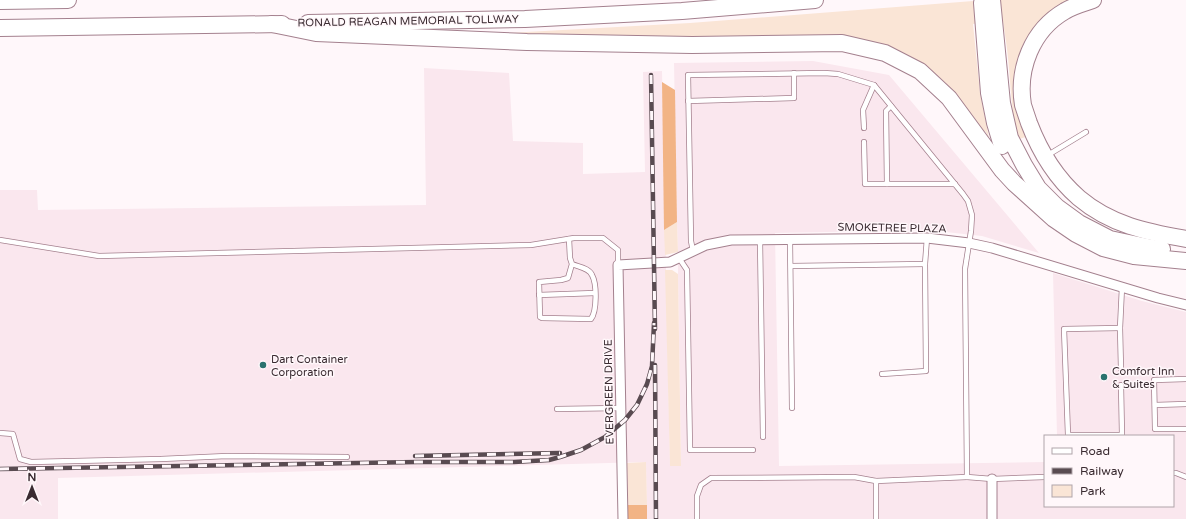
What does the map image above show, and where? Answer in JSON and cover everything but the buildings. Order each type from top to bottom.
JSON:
[{"type":"highway","points":[[0,1],[68,0]]},
{"type":"highway","name":"RONALD REAGAN MEMORIAL TOLLWAY","points":[[0,28],[525,19],[682,11],[816,0]]},
{"type":"highway","points":[[1093,0],[1064,11],[1048,24],[1031,46],[1023,71],[1022,86],[1024,106],[1034,136],[1045,157],[1062,181],[1080,198],[1101,213],[1124,225],[1186,239]]},
{"type":"highway","points":[[987,5],[989,93],[1001,144],[1014,168],[1054,219]]},
{"type":"highway","points":[[987,5],[1002,103],[1010,138],[1038,188],[1057,207],[1079,223],[1110,239],[1152,248],[1186,251]]},
{"type":"highway","points":[[272,24],[324,34],[527,42],[692,45],[842,43],[885,53],[920,71],[950,98],[1002,170],[1054,219],[1076,234],[1103,248],[1134,256],[1186,261]]},
{"type":"street","name":"SMOKETREE PLAZA","points":[[618,265],[664,263],[679,258],[706,245],[731,240],[927,238],[969,243],[992,248],[1186,305]]},
{"type":"street","name":"EVERGREEN DRIVE","points":[[618,265],[623,519]]},
{"type":"street","points":[[992,479],[992,519]]},
{"type":"lane","points":[[688,101],[794,98],[794,73]]},
{"type":"lane","points":[[693,251],[691,241],[688,75],[794,73],[838,74],[874,85],[964,194],[972,215],[965,269],[967,477]]},
{"type":"lane","points":[[864,128],[863,110],[874,85]]},
{"type":"lane","points":[[887,184],[886,111],[891,106]]},
{"type":"lane","points":[[1045,157],[1086,132]]},
{"type":"lane","points":[[864,142],[865,184],[955,184]]},
{"type":"lane","points":[[0,240],[99,256],[531,245],[569,239],[603,238],[618,250],[618,265]]},
{"type":"lane","points":[[882,374],[926,371],[925,264],[927,238]]},
{"type":"lane","points":[[569,239],[570,258],[572,264],[568,278],[539,282],[540,317],[591,319],[594,315],[595,288],[592,274],[587,270],[572,264]]},
{"type":"lane","points":[[760,240],[763,437]]},
{"type":"lane","points":[[790,240],[792,408]]},
{"type":"lane","points":[[679,258],[687,270],[690,450],[753,450]]},
{"type":"lane","points":[[790,266],[925,264]]},
{"type":"lane","points":[[1120,369],[1122,287]]},
{"type":"lane","points":[[539,295],[595,293]]},
{"type":"lane","points":[[1120,328],[1064,329],[1068,435],[1122,435],[1121,385]]},
{"type":"lane","points":[[1186,379],[1154,380],[1155,430],[1186,429]]},
{"type":"lane","points":[[1155,405],[1186,404]]},
{"type":"lane","points":[[557,409],[622,408]]},
{"type":"lane","points":[[0,434],[13,434],[20,459],[31,462],[227,456],[347,457]]},
{"type":"lane","points":[[1174,473],[1186,477]]},
{"type":"lane","points":[[697,519],[697,496],[700,485],[712,478],[854,477],[876,481],[967,477],[992,479],[1044,477]]},
{"type":"lane","points":[[876,481],[876,519]]},
{"type":"shaded area","points":[[813,61],[889,75],[1039,253],[982,236],[928,230],[775,233],[779,466],[1044,462],[1044,507],[1174,507],[1174,435],[1057,435],[1053,273],[1142,301],[1186,312],[1186,519],[647,519],[646,462],[58,478],[58,519],[0,519],[0,190],[37,190],[38,210],[426,205],[424,68],[509,73],[513,141],[583,143],[583,174],[645,172],[643,72],[662,71],[670,466],[681,466],[674,63]]},
{"type":"shaded area","points":[[662,82],[675,90],[677,222],[664,230]]},
{"type":"shaded area","points":[[628,505],[647,505],[647,519],[628,519]]},
{"type":"green space","points":[[986,0],[1073,0],[1038,26],[1019,115],[1026,137],[1019,139],[1012,106],[1003,21],[973,24],[980,93],[989,138],[949,86],[939,77],[916,60],[903,53],[888,46],[873,42],[843,37],[814,35],[621,38],[507,33],[690,23]]},
{"type":"green space","points":[[677,222],[678,252],[665,255],[664,230]]},
{"type":"green space","points":[[665,270],[672,270],[678,274],[681,466],[670,466]]},
{"type":"green space","points":[[646,462],[647,505],[628,505],[627,463]]},
{"type":"railway","points":[[651,75],[655,329]]},
{"type":"railway","points":[[0,469],[417,462],[514,462],[549,460],[581,450],[605,437],[625,420],[637,405],[647,384],[652,366],[654,323]]},
{"type":"railway","points":[[655,365],[656,519]]},
{"type":"railway","points":[[415,456],[560,453]]},
{"type":"place","name":"Dart Container Corporation","points":[[263,365]]},
{"type":"place","name":"Comfort Inn & Suites","points":[[1104,377]]}]
